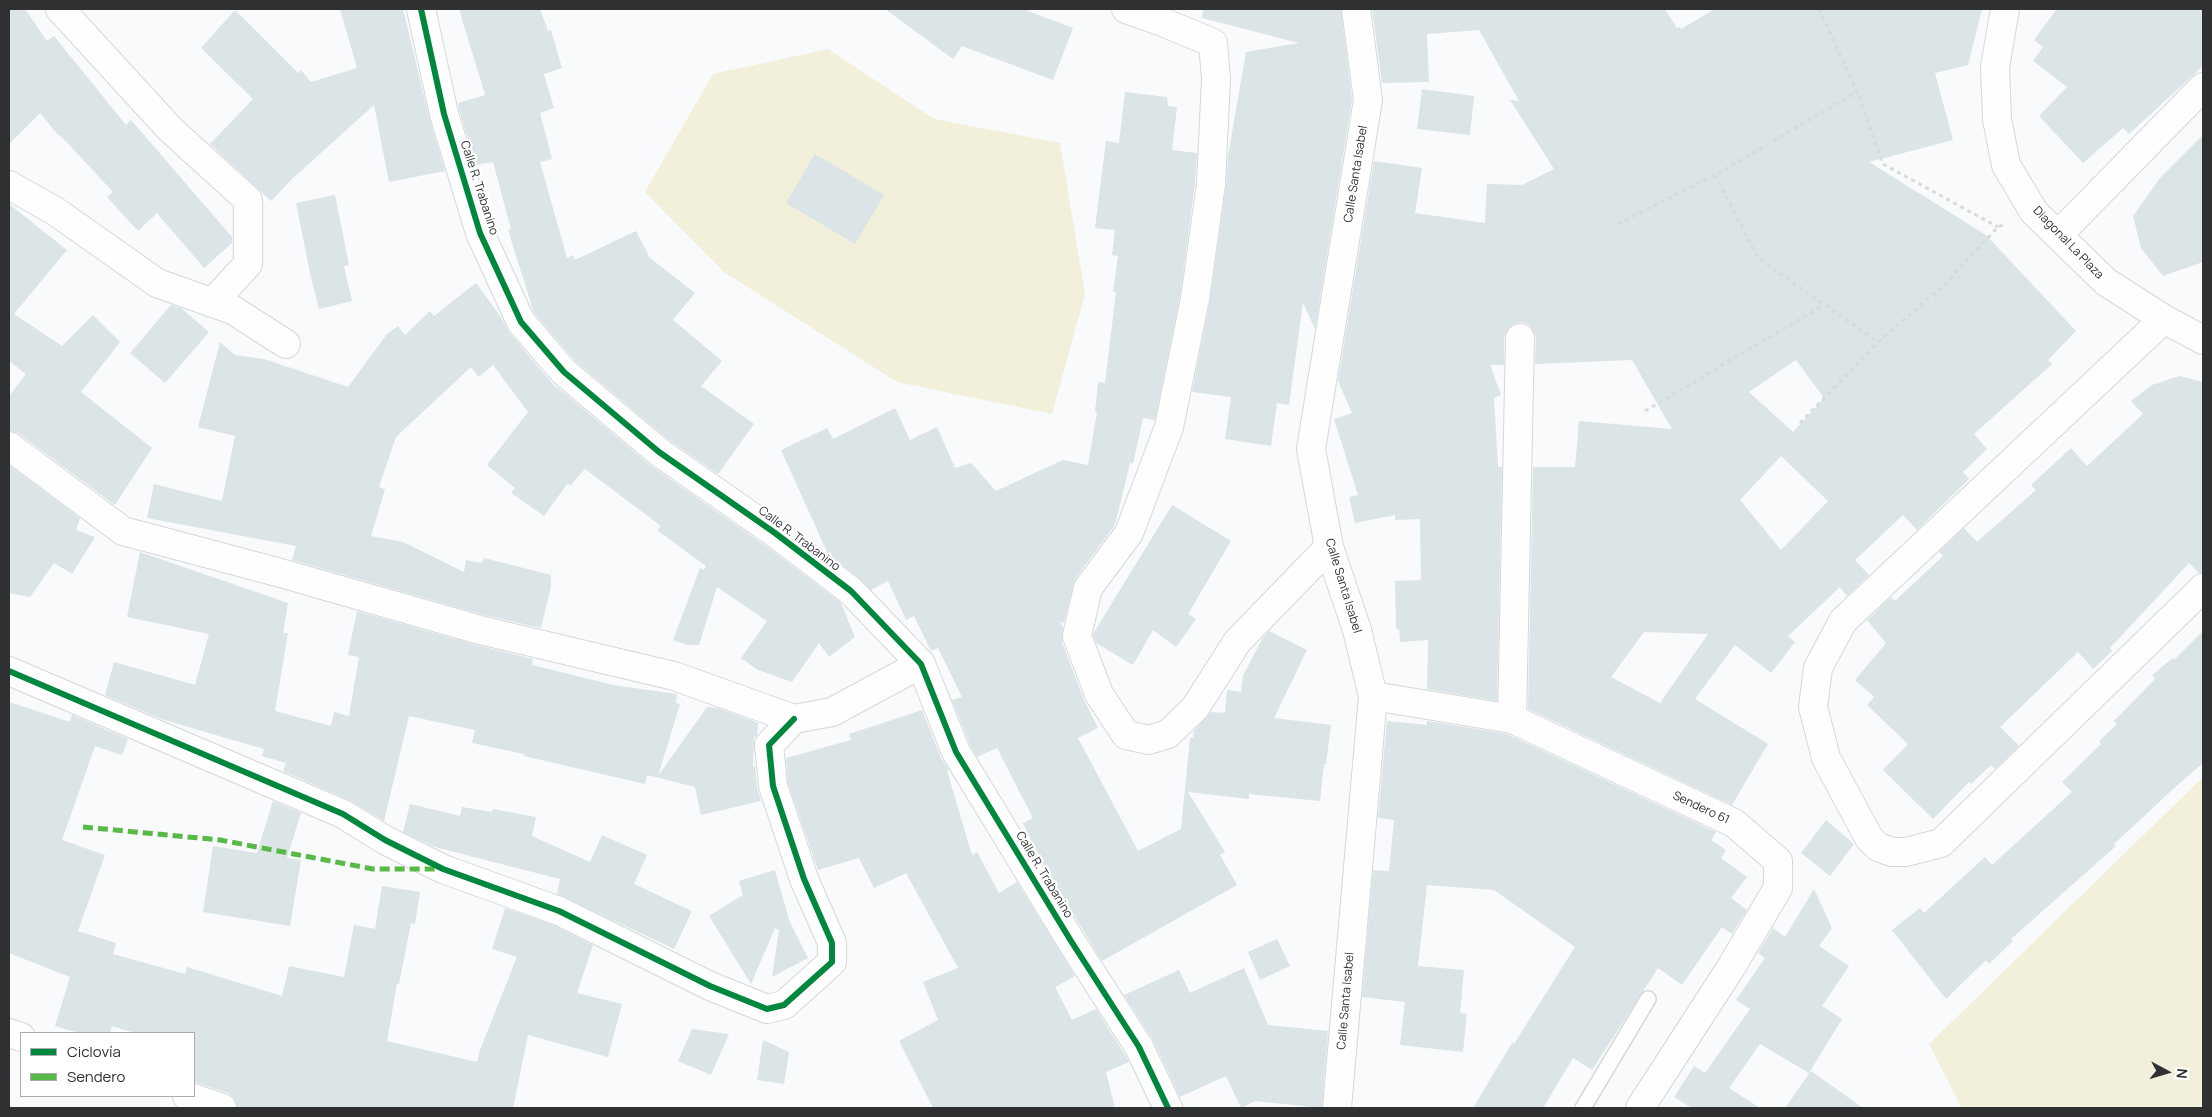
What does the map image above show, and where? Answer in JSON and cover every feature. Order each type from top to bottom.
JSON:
[{"type":"street","points":[[60,9],[170,129],[248,200],[248,264],[212,304]]},
{"type":"street","name":"Calle R. Trabanino","points":[[421,9],[444,114],[480,233],[521,322],[564,372],[659,452],[775,533],[851,591],[921,664],[956,752],[1070,941],[1139,1047],[1168,1108]]},
{"type":"street","points":[[1126,9],[1160,21],[1213,44],[1216,79],[1211,184],[1195,299],[1169,427],[1128,533],[1088,588],[1077,636],[1099,694],[1126,734],[1149,740],[1168,734],[1195,708],[1237,642],[1329,547]]},
{"type":"street","name":"Calle Santa Isabel","points":[[1337,1108],[1372,696],[1358,630],[1329,547],[1311,449],[1368,100],[1356,9]]},
{"type":"street","name":"Diagonal La Plaza","points":[[2005,9],[1995,67],[1997,119],[2006,165],[2034,212],[2106,282],[2164,319],[2203,340]]},
{"type":"street","points":[[2058,235],[2203,88]]},
{"type":"street","points":[[9,185],[55,211],[157,283],[233,310],[286,344]]},
{"type":"street","points":[[2164,319],[1843,621],[1818,668],[1813,707],[1826,758],[1869,838],[1878,846],[1892,852],[1906,852],[1941,843],[2203,588]]},
{"type":"street","points":[[1512,719],[1520,338]]},
{"type":"street","points":[[9,446],[123,531],[277,572],[480,630],[674,676],[794,719],[832,712],[921,664]]},
{"type":"street","points":[[9,672],[343,814],[385,840],[443,869],[559,911],[710,986],[767,1009],[784,1005],[832,962],[832,943],[804,879],[773,786],[769,745],[794,719]]},
{"type":"street","name":"Sendero 61","points":[[1372,696],[1512,719],[1734,823],[1778,861],[1778,888],[1730,969],[1640,1108]]},
{"type":"street","points":[[190,1097],[222,1108]]},
{"type":"lane","points":[[1583,1108],[1648,999]]},
{"type":"path","points":[[1819,9],[1857,92],[1884,164],[1998,227]]},
{"type":"path","points":[[1618,224],[1715,175],[1857,92]]},
{"type":"path","points":[[1715,175],[1758,258],[1878,342]]},
{"type":"path","points":[[1800,422],[1878,342],[1945,284],[1998,227],[2034,212]]},
{"type":"path","points":[[1645,411],[1824,305]]},
{"type":"shaded area","points":[[828,49],[934,119],[1060,143],[1085,294],[1052,414],[897,382],[724,272],[645,192],[713,74]]},
{"type":"shaded area","points":[[2203,777],[2203,1108],[1962,1108],[1929,1044]]},
{"type":"building","points":[[9,9],[25,9],[47,41],[54,36],[126,125],[131,120],[232,237],[232,243],[204,268],[157,213],[138,231],[107,197],[113,192],[59,136],[40,113],[9,144]]},
{"type":"building","points":[[340,9],[403,9],[429,117],[445,171],[389,182],[374,105],[292,179],[271,201],[210,144],[253,99],[201,48],[235,10],[298,73],[301,70],[311,82],[357,68]]},
{"type":"building","points":[[459,9],[540,9],[548,31],[551,30],[562,68],[544,74],[554,108],[540,113],[552,159],[540,162],[567,258],[573,255],[575,260],[636,231],[650,258],[695,293],[673,320],[722,361],[701,386],[754,424],[718,474],[669,440],[575,361],[534,313],[508,230],[511,229],[493,162],[476,165],[459,110],[458,103],[485,95]]},
{"type":"building","points":[[885,9],[1023,9],[1073,28],[1053,80],[962,46],[953,59]]},
{"type":"building","points":[[1203,9],[1341,9],[1352,100],[1315,329],[1303,303],[1289,405],[1277,403],[1271,446],[1225,439],[1231,397],[1192,392],[1210,301],[1226,186],[1228,156],[1246,52],[1299,43],[1202,18]]},
{"type":"building","points":[[1372,9],[1665,9],[1677,28],[1680,27],[1681,29],[1715,9],[1982,9],[1968,65],[1935,73],[1953,140],[1869,162],[1986,235],[2076,331],[2048,360],[2052,364],[1974,434],[1987,449],[1963,472],[1969,479],[1917,530],[1903,515],[1855,560],[1869,575],[1847,596],[1840,587],[1788,636],[1795,642],[1771,673],[1735,645],[1695,699],[1768,744],[1732,805],[1528,709],[1533,467],[1575,467],[1579,421],[1672,429],[1632,360],[1535,364],[1536,338],[1533,330],[1528,324],[1521,322],[1513,324],[1507,330],[1504,338],[1504,365],[1490,365],[1501,395],[1494,398],[1498,467],[1502,467],[1497,701],[1427,689],[1428,640],[1400,642],[1399,629],[1396,629],[1395,581],[1421,580],[1420,519],[1395,520],[1395,515],[1355,523],[1349,497],[1358,495],[1334,419],[1352,413],[1338,381],[1374,161],[1422,168],[1415,213],[1485,223],[1487,184],[1522,185],[1554,169],[1510,100],[1519,101],[1479,30],[1427,34],[1429,82],[1382,83]],"holes":[[[1796,360],[1824,398],[1793,432],[1749,392]],[[1781,456],[1828,501],[1781,550],[1740,500]],[[1644,632],[1708,634],[1660,703],[1611,677]]]},
{"type":"building","points":[[2057,9],[2203,9],[2203,66],[2129,134],[2123,128],[2083,163],[2039,116],[2067,87],[2033,61],[2043,47],[2034,40]]},
{"type":"building","points":[[1422,89],[1474,96],[1470,135],[1417,129]]},
{"type":"building","points":[[1125,92],[1167,97],[1168,106],[1177,107],[1172,150],[1197,153],[1195,183],[1180,296],[1155,420],[1143,418],[1133,464],[1130,463],[1115,525],[1075,579],[1064,623],[1060,621],[1063,627],[1062,642],[1084,700],[1098,728],[1078,738],[1138,851],[1181,829],[1190,738],[1193,738],[1194,731],[1211,712],[1225,713],[1227,690],[1241,692],[1243,676],[1262,639],[1269,631],[1307,650],[1274,718],[1331,725],[1320,801],[1249,794],[1249,799],[1188,792],[1225,852],[1220,855],[1237,885],[1102,961],[1044,866],[1023,823],[1033,818],[997,748],[977,757],[970,745],[952,700],[962,697],[938,648],[931,651],[914,616],[906,620],[888,581],[871,590],[828,554],[781,450],[827,428],[833,439],[895,408],[910,440],[937,427],[955,468],[971,463],[996,491],[1063,460],[1088,465],[1097,412],[1095,412],[1098,382],[1105,383],[1116,292],[1113,292],[1118,256],[1112,255],[1115,230],[1095,228],[1106,141],[1119,143]]},
{"type":"building","points":[[2203,135],[2203,262],[2163,276],[2141,248],[2133,216],[2160,178]]},
{"type":"building","points":[[815,154],[884,195],[855,244],[786,203]]},
{"type":"building","points":[[335,195],[349,265],[344,266],[352,301],[319,309],[296,203]]},
{"type":"building","points":[[9,204],[67,250],[14,314],[62,346],[93,315],[120,342],[81,392],[152,448],[115,505],[18,433],[9,431],[9,396],[26,374],[9,361]]},
{"type":"building","points":[[476,283],[501,317],[509,332],[557,389],[556,386],[650,465],[766,546],[841,603],[855,637],[829,657],[819,643],[792,682],[758,670],[741,658],[767,621],[717,587],[699,645],[688,645],[673,640],[700,568],[704,570],[706,566],[657,530],[661,526],[585,469],[570,486],[568,483],[544,516],[511,493],[515,488],[487,465],[528,412],[493,365],[479,377],[471,367],[396,437],[379,487],[385,489],[371,536],[403,542],[464,572],[466,560],[482,563],[484,558],[551,575],[551,586],[541,628],[484,615],[292,560],[296,546],[147,518],[154,484],[222,501],[235,436],[198,427],[220,342],[235,355],[264,359],[348,387],[387,334],[398,326],[405,335],[430,311],[434,316]]},
{"type":"building","points":[[171,305],[181,308],[209,332],[165,383],[130,353]]},
{"type":"building","points":[[2179,376],[2203,382],[2203,573],[2199,573],[2189,563],[2110,648],[2112,651],[2093,669],[2078,652],[2000,727],[2019,746],[1995,769],[1991,765],[1971,784],[1969,782],[1933,819],[1883,770],[1908,744],[1867,705],[1874,697],[1855,680],[1886,643],[1867,620],[1891,597],[1895,601],[1943,556],[1939,552],[1964,528],[1977,542],[2036,490],[2031,485],[2071,448],[2087,466],[2143,414],[2131,401],[2152,385]]},
{"type":"building","points":[[9,465],[80,518],[76,530],[95,537],[72,574],[54,563],[30,597],[9,593]]},
{"type":"building","points":[[1172,505],[1231,541],[1188,614],[1196,619],[1176,647],[1153,630],[1133,665],[1096,643],[1093,634]]},
{"type":"building","points":[[140,552],[288,603],[283,633],[288,633],[275,711],[331,726],[334,712],[349,716],[359,657],[348,655],[357,611],[533,659],[532,665],[613,685],[677,694],[676,703],[680,704],[658,776],[707,707],[718,708],[758,723],[757,736],[754,737],[753,767],[755,766],[757,788],[761,801],[701,815],[695,787],[647,775],[645,784],[524,756],[524,754],[472,743],[475,730],[409,716],[384,821],[349,800],[283,771],[286,763],[262,756],[264,749],[161,719],[105,695],[114,662],[195,685],[209,634],[127,617]]},
{"type":"building","points":[[2203,631],[2203,763],[2114,844],[2116,846],[2011,939],[2013,941],[1989,964],[1986,960],[1946,999],[1892,930],[1920,908],[1924,913],[1985,857],[1992,865],[2072,792],[2062,782],[2101,744],[2099,741],[2117,724],[2114,721],[2155,679],[2152,675],[2173,658],[2174,660]]},
{"type":"building","points":[[9,702],[70,722],[72,715],[128,739],[122,755],[95,746],[62,840],[105,855],[78,931],[116,943],[113,954],[185,974],[187,967],[282,996],[289,966],[344,977],[354,925],[375,929],[382,886],[420,892],[415,924],[411,923],[399,984],[397,984],[387,1041],[477,1062],[517,957],[492,949],[505,908],[553,925],[593,945],[577,993],[622,1004],[608,1057],[528,1035],[513,1108],[237,1108],[234,1098],[228,1093],[195,1082],[195,1032],[132,1032],[112,1026],[110,1032],[76,1032],[55,1026],[70,977],[9,953]]},
{"type":"building","points":[[922,710],[941,758],[949,770],[947,771],[972,855],[977,852],[999,893],[1017,882],[1075,976],[1055,987],[1072,1020],[1096,1009],[1129,1062],[1106,1072],[1115,1108],[933,1108],[899,1041],[938,1020],[923,982],[958,968],[906,873],[874,888],[859,858],[818,870],[788,783],[786,758],[851,740],[849,734]]},
{"type":"building","points":[[1387,721],[1427,725],[1427,721],[1507,734],[1716,832],[1711,840],[1726,850],[1721,858],[1747,877],[1731,898],[1747,910],[1732,934],[1722,927],[1682,985],[1658,968],[1592,1070],[1573,1058],[1543,1108],[1473,1108],[1512,1043],[1514,1044],[1575,947],[1494,890],[1427,885],[1418,966],[1464,970],[1460,1013],[1467,1014],[1463,1052],[1400,1045],[1405,1002],[1362,997],[1373,870],[1389,871],[1394,820],[1378,818]]},
{"type":"building","points":[[273,801],[301,813],[287,858],[301,860],[290,926],[203,912],[213,846],[257,853]]},
{"type":"building","points":[[410,804],[460,816],[462,807],[492,812],[493,809],[536,817],[532,836],[590,862],[602,835],[647,855],[634,884],[692,911],[674,949],[557,894],[560,879],[435,847],[403,832]]},
{"type":"building","points":[[1826,820],[1854,844],[1830,876],[1801,853]]},
{"type":"building","points":[[775,870],[789,920],[808,958],[772,977],[779,930],[775,928],[751,984],[709,916],[743,895],[739,881]]},
{"type":"building","points":[[1814,889],[1832,928],[1819,946],[1849,966],[1822,1006],[1842,1019],[1809,1073],[1760,1044],[1729,1088],[1760,1108],[1692,1108],[1674,1097],[1694,1066],[1705,1073],[1750,1009],[1736,1000],[1765,958],[1758,953],[1773,928],[1785,937]]},
{"type":"building","points":[[1277,939],[1290,966],[1260,980],[1248,952]]},
{"type":"building","points":[[1244,968],[1268,1025],[1328,1031],[1322,1108],[1255,1101],[1241,1108],[1226,1076],[1180,1097],[1153,1040],[1124,995],[1179,970],[1190,993]]},
{"type":"building","points":[[692,1029],[729,1034],[711,1075],[678,1061]]},
{"type":"building","points":[[763,1040],[789,1052],[784,1084],[757,1080]]},
{"type":"building","points":[[1811,1071],[1863,1108],[1785,1108]]},
{"type":"marked path","points":[[83,827],[220,840],[373,869],[438,869]]},
{"type":"cycle path","points":[[421,9],[444,114],[480,233],[521,322],[564,372],[659,452],[775,533],[851,591],[921,664],[956,752],[1071,941],[1139,1047],[1168,1108]]},
{"type":"cycle path","points":[[9,671],[343,814],[385,840],[443,869],[559,911],[710,986],[767,1009],[784,1005],[832,962],[832,943],[804,879],[773,786],[769,745],[794,719]]}]
